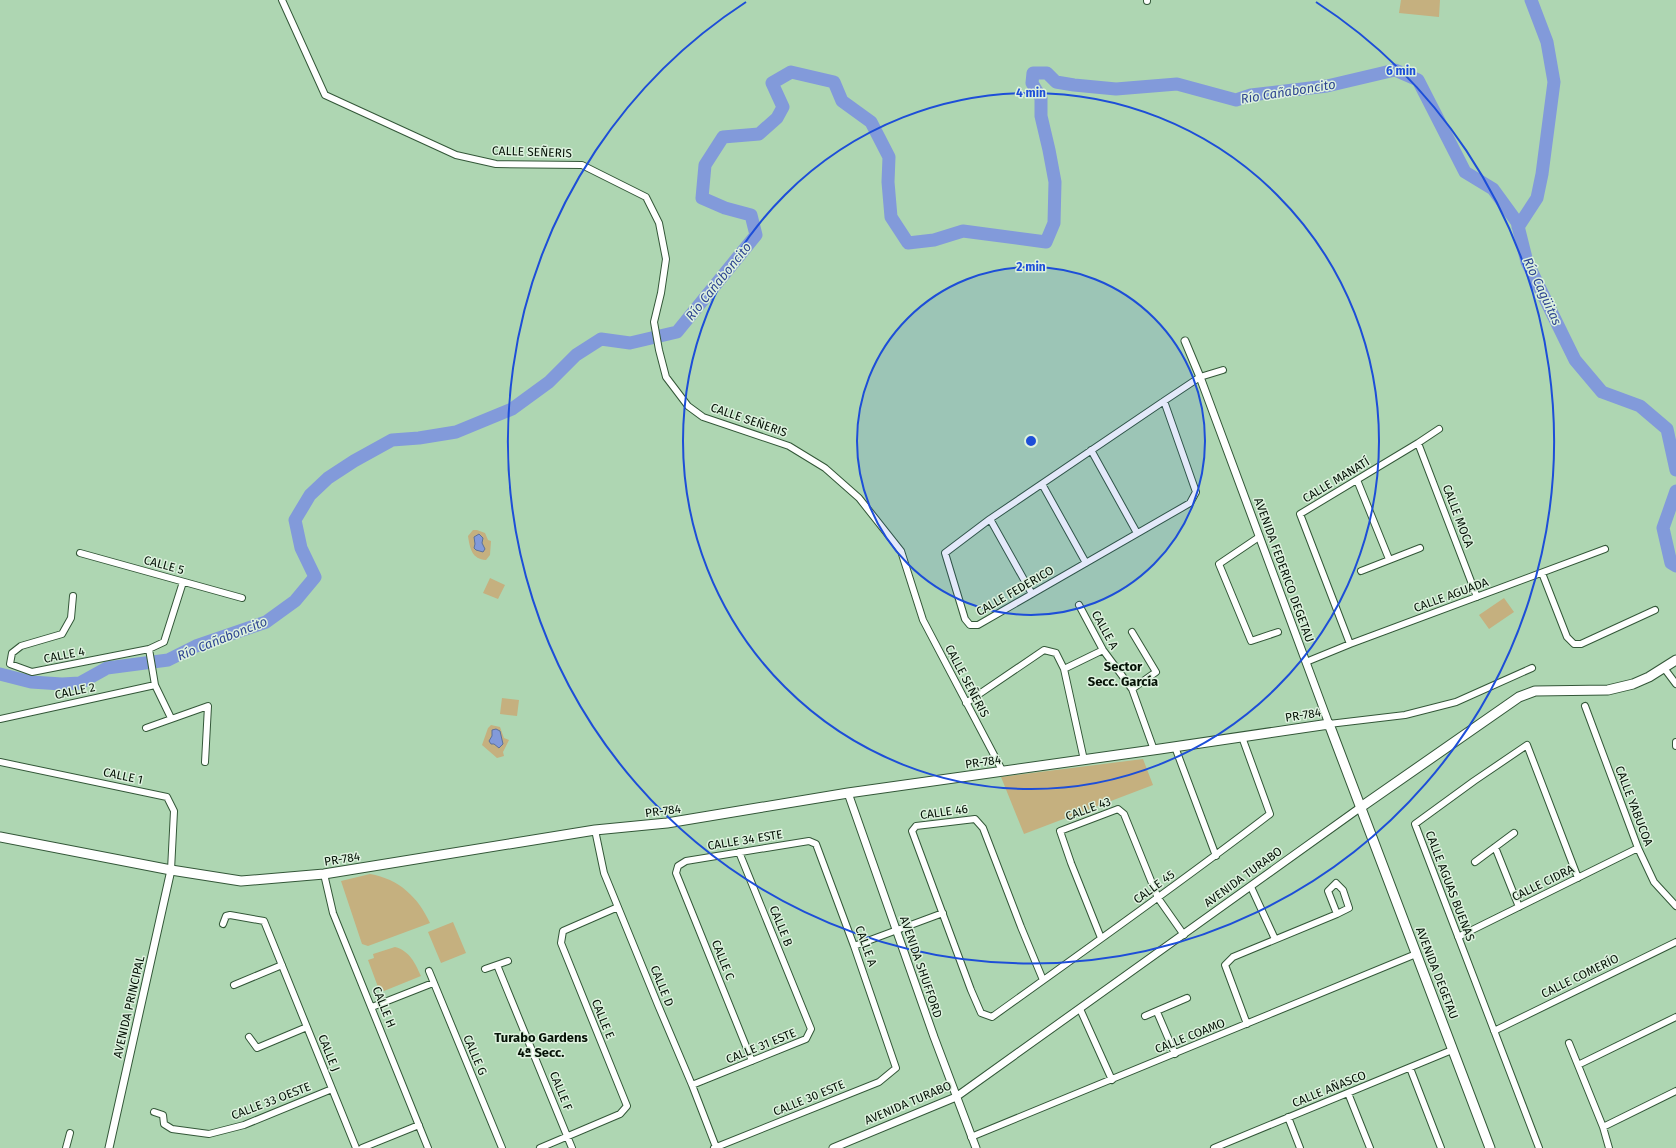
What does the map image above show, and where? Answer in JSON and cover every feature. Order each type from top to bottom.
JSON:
[{"type":"main road","name":"AVENIDA TURABO","points":[[1361,807],[1519,698],[1535,691],[1608,690],[1644,680],[1676,660]]},
{"type":"main road","name":"PR-784","points":[[0,837],[171,870],[241,881],[324,874],[595,830],[667,823],[848,793],[1003,772],[1329,724]]},
{"type":"main road","name":"AVENIDA FEDERICO DEGETAU","points":[[1329,724],[1361,807]]},
{"type":"main road","name":"AVENIDA DEGETAU","points":[[1361,807],[1490,1148]]},
{"type":"street","name":"CALLE SEÑERIS","points":[[282,0],[325,95],[456,155],[496,164],[582,165],[646,197],[658,223],[666,259],[661,293],[654,322],[666,377],[688,406],[703,417],[789,446],[825,468],[859,498],[901,551],[923,620],[1003,772]]},
{"type":"street","name":"AVENIDA FEDERICO DEGETAU","points":[[1185,341],[1329,724]]},
{"type":"street","name":"CALLE FEDERICO","points":[[1164,401],[1196,492],[1190,503],[978,625],[970,625],[964,619],[945,553],[990,519],[1164,401],[1200,378],[1223,370]]},
{"type":"street","name":"CALLE MANATÍ","points":[[1350,644],[1300,514],[1418,443],[1439,428]]},
{"type":"street","name":"CALLE MOCA","points":[[1418,443],[1477,597]]},
{"type":"street","points":[[1091,450],[1137,533]]},
{"type":"street","points":[[1358,480],[1389,559]]},
{"type":"street","points":[[1042,484],[1086,563]]},
{"type":"street","points":[[990,519],[1032,594]]},
{"type":"street","points":[[1259,537],[1220,564],[1251,641],[1278,632]]},
{"type":"street","points":[[1361,571],[1420,548]]},
{"type":"street","name":"CALLE AGUADA","points":[[1306,662],[1350,644],[1605,549]]},
{"type":"street","name":"CALLE 5","points":[[80,553],[242,598]]},
{"type":"street","points":[[1542,573],[1567,637],[1574,644],[1581,644],[1655,610]]},
{"type":"street","name":"CALLE 4","points":[[73,596],[71,618],[62,634],[21,646],[12,653],[10,664],[32,672],[149,649],[164,642],[183,582]]},
{"type":"street","name":"CALLE A","points":[[1079,605],[1103,650],[1132,689],[1154,750]]},
{"type":"street","points":[[1132,632],[1156,672],[1132,689]]},
{"type":"street","points":[[149,649],[155,685],[170,718]]},
{"type":"street","points":[[966,703],[1044,650],[1056,653],[1064,669],[1084,760]]},
{"type":"street","points":[[1064,669],[1103,650]]},
{"type":"street","points":[[1329,724],[1404,715],[1456,702],[1532,668]]},
{"type":"street","points":[[1664,668],[1676,684]]},
{"type":"street","name":"CALLE 2","points":[[0,719],[155,685]]},
{"type":"street","points":[[146,728],[170,718],[208,706],[205,762]]},
{"type":"street","name":"CALLE YABUCOA","points":[[1585,706],[1638,848],[1654,882],[1676,906]]},
{"type":"street","name":"CALLE 45","points":[[981,1013],[992,1017],[1216,856],[1270,814],[1242,737]]},
{"type":"street","points":[[1676,742],[1676,746]]},
{"type":"street","name":"CALLE AGUAS BUENAS","points":[[1539,1148],[1415,824],[1469,784],[1527,745],[1578,878]]},
{"type":"street","points":[[1175,747],[1216,856]]},
{"type":"street","name":"CALLE 1","points":[[0,762],[167,797],[174,811],[171,870]]},
{"type":"street","name":"AVENIDA SHUFFORD","points":[[848,793],[956,1097],[976,1148]]},
{"type":"street","name":"AVENIDA TURABO","points":[[833,1148],[956,1097],[1361,807]]},
{"type":"street","name":"CALLE 43","points":[[1101,938],[1060,831],[1118,809],[1124,814],[1158,898],[1184,935]]},
{"type":"street","name":"CALLE 46","points":[[981,1013],[912,831],[916,826],[975,819],[983,828],[1043,980]]},
{"type":"street","name":"CALLE D","points":[[595,830],[604,873],[692,1085],[715,1148]]},
{"type":"street","points":[[1475,862],[1514,833]]},
{"type":"street","name":"CALLE 34 ESTE","points":[[678,866],[686,861],[739,852],[809,841],[816,844]]},
{"type":"street","name":"CALLE A","points":[[816,844],[854,946],[892,1056]]},
{"type":"street","points":[[1495,847],[1519,907]]},
{"type":"street","name":"CALLE CIDRA","points":[[1458,937],[1638,848]]},
{"type":"street","name":"CALLE B","points":[[739,852],[802,1008]]},
{"type":"street","name":"CALLE C","points":[[678,866],[676,873],[752,1061]]},
{"type":"street","name":"AVENIDA PRINCIPAL","points":[[109,1148],[171,870]]},
{"type":"street","name":"CALLE H","points":[[324,874],[333,913],[428,1148]]},
{"type":"street","points":[[1247,1024],[1225,965],[1233,957],[1337,914],[1349,908],[1343,890],[1336,883],[1328,891],[1337,914]]},
{"type":"street","points":[[1251,887],[1275,939]]},
{"type":"street","name":"CALLE E","points":[[567,1137],[620,1114],[627,1106],[561,943],[564,931],[618,907]]},
{"type":"street","points":[[854,946],[943,913]]},
{"type":"street","name":"CALLE J","points":[[223,924],[226,916],[230,915],[264,921],[356,1148]]},
{"type":"street","name":"CALLE COMERÍO","points":[[1494,1031],[1676,942]]},
{"type":"street","name":"CALLE COAMO","points":[[971,1137],[1416,954]]},
{"type":"street","points":[[485,969],[508,961]]},
{"type":"street","points":[[234,985],[282,965]]},
{"type":"street","name":"CALLE F","points":[[497,965],[572,1148]]},
{"type":"street","name":"CALLE G","points":[[429,971],[502,1148]]},
{"type":"street","points":[[372,1007],[433,983]]},
{"type":"street","points":[[1145,1016],[1188,998]]},
{"type":"street","name":"CALLE 31 ESTE","points":[[692,1085],[806,1039],[811,1030],[802,1008]]},
{"type":"street","points":[[1080,1009],[1112,1080]]},
{"type":"street","points":[[1157,1012],[1175,1054]]},
{"type":"street","points":[[1578,1065],[1676,1017]]},
{"type":"street","points":[[250,1037],[257,1048],[307,1027]]},
{"type":"street","points":[[1569,1043],[1603,1127],[1609,1148]]},
{"type":"street","name":"CALLE AÑASCO","points":[[1214,1148],[1452,1050]]},
{"type":"street","name":"CALLE 30 ESTE","points":[[715,1148],[879,1082],[896,1068],[892,1056]]},
{"type":"street","points":[[1410,1068],[1441,1148]]},
{"type":"street","name":"CALLE 33 OESTE","points":[[154,1112],[163,1115],[164,1124],[172,1129],[209,1134],[244,1125],[332,1089]]},
{"type":"street","points":[[1603,1127],[1676,1090]]},
{"type":"street","points":[[1348,1093],[1370,1148]]},
{"type":"street","points":[[1288,1117],[1300,1148]]},
{"type":"street","points":[[362,1148],[419,1125]]},
{"type":"street","points":[[66,1148],[70,1134]]},
{"type":"street","points":[[540,1148],[567,1137]]},
{"type":"shaded area","points":[[1401,0],[1440,0],[1439,17],[1399,13]]},
{"type":"shaded area","points":[[473,530],[485,533],[488,540],[491,541],[490,555],[486,560],[478,558],[472,552],[468,536]]},
{"type":"shaded area","points":[[490,578],[505,585],[498,599],[483,593]]},
{"type":"shaded area","points":[[1504,598],[1514,612],[1489,629],[1479,615]]},
{"type":"shaded area","points":[[502,698],[519,700],[517,716],[500,714]]},
{"type":"shaded area","points":[[491,725],[500,727],[504,738],[509,740],[503,752],[504,756],[497,758],[482,745],[488,728]]},
{"type":"shaded area","points":[[1143,759],[1153,785],[1024,834],[1001,777]]},
{"type":"shaded area","points":[[370,874],[380,876],[399,885],[420,905],[430,923],[368,946],[362,944],[341,881]]},
{"type":"shaded area","points":[[453,922],[466,953],[441,963],[428,932]]},
{"type":"shaded area","points":[[395,947],[405,951],[414,962],[421,976],[384,991],[378,987],[368,960],[374,958],[373,954]]},
{"type":"water","points":[[479,534],[483,538],[482,543],[485,549],[483,552],[474,548],[474,537]]},
{"type":"water","points":[[496,729],[500,731],[503,744],[499,748],[494,744],[491,744],[489,741],[492,736],[492,730]]},
{"type":"waterway","name":"Río Cagüitas","points":[[1518,227],[1537,198],[1542,174],[1554,82],[1547,42],[1531,0]]},
{"type":"waterway","name":"Río Cañaboncito","points":[[0,674],[31,682],[62,684],[80,683],[107,668],[168,660],[196,646],[266,622],[295,601],[315,577],[301,548],[295,520],[310,495],[328,478],[354,461],[392,440],[419,438],[456,432],[512,409],[549,382],[576,355],[601,339],[630,343],[677,332],[756,235],[751,215],[725,208],[702,198],[705,165],[723,137],[759,134],[777,118],[783,107],[772,83],[791,72],[834,82],[842,101],[871,122],[889,157],[888,182],[891,217],[908,243],[934,240],[963,231],[1046,242],[1054,223],[1055,182],[1041,116],[1041,98],[1032,83],[1033,73],[1047,73],[1056,82],[1116,89],[1177,84],[1236,100],[1251,95],[1327,86],[1395,70],[1418,80],[1465,172],[1493,189],[1517,222],[1527,262],[1575,360],[1602,392],[1640,406],[1667,429],[1676,470]]},
{"type":"waterway","name":"Río Cagüitas","points":[[1676,491],[1663,528],[1671,563],[1676,566]]},
{"type":"district","name":"Sector Secc. García","points":[[1123,674]]},
{"type":"district","name":"Turabo Gardens 4ª Secc.","points":[[541,1044]]}]
